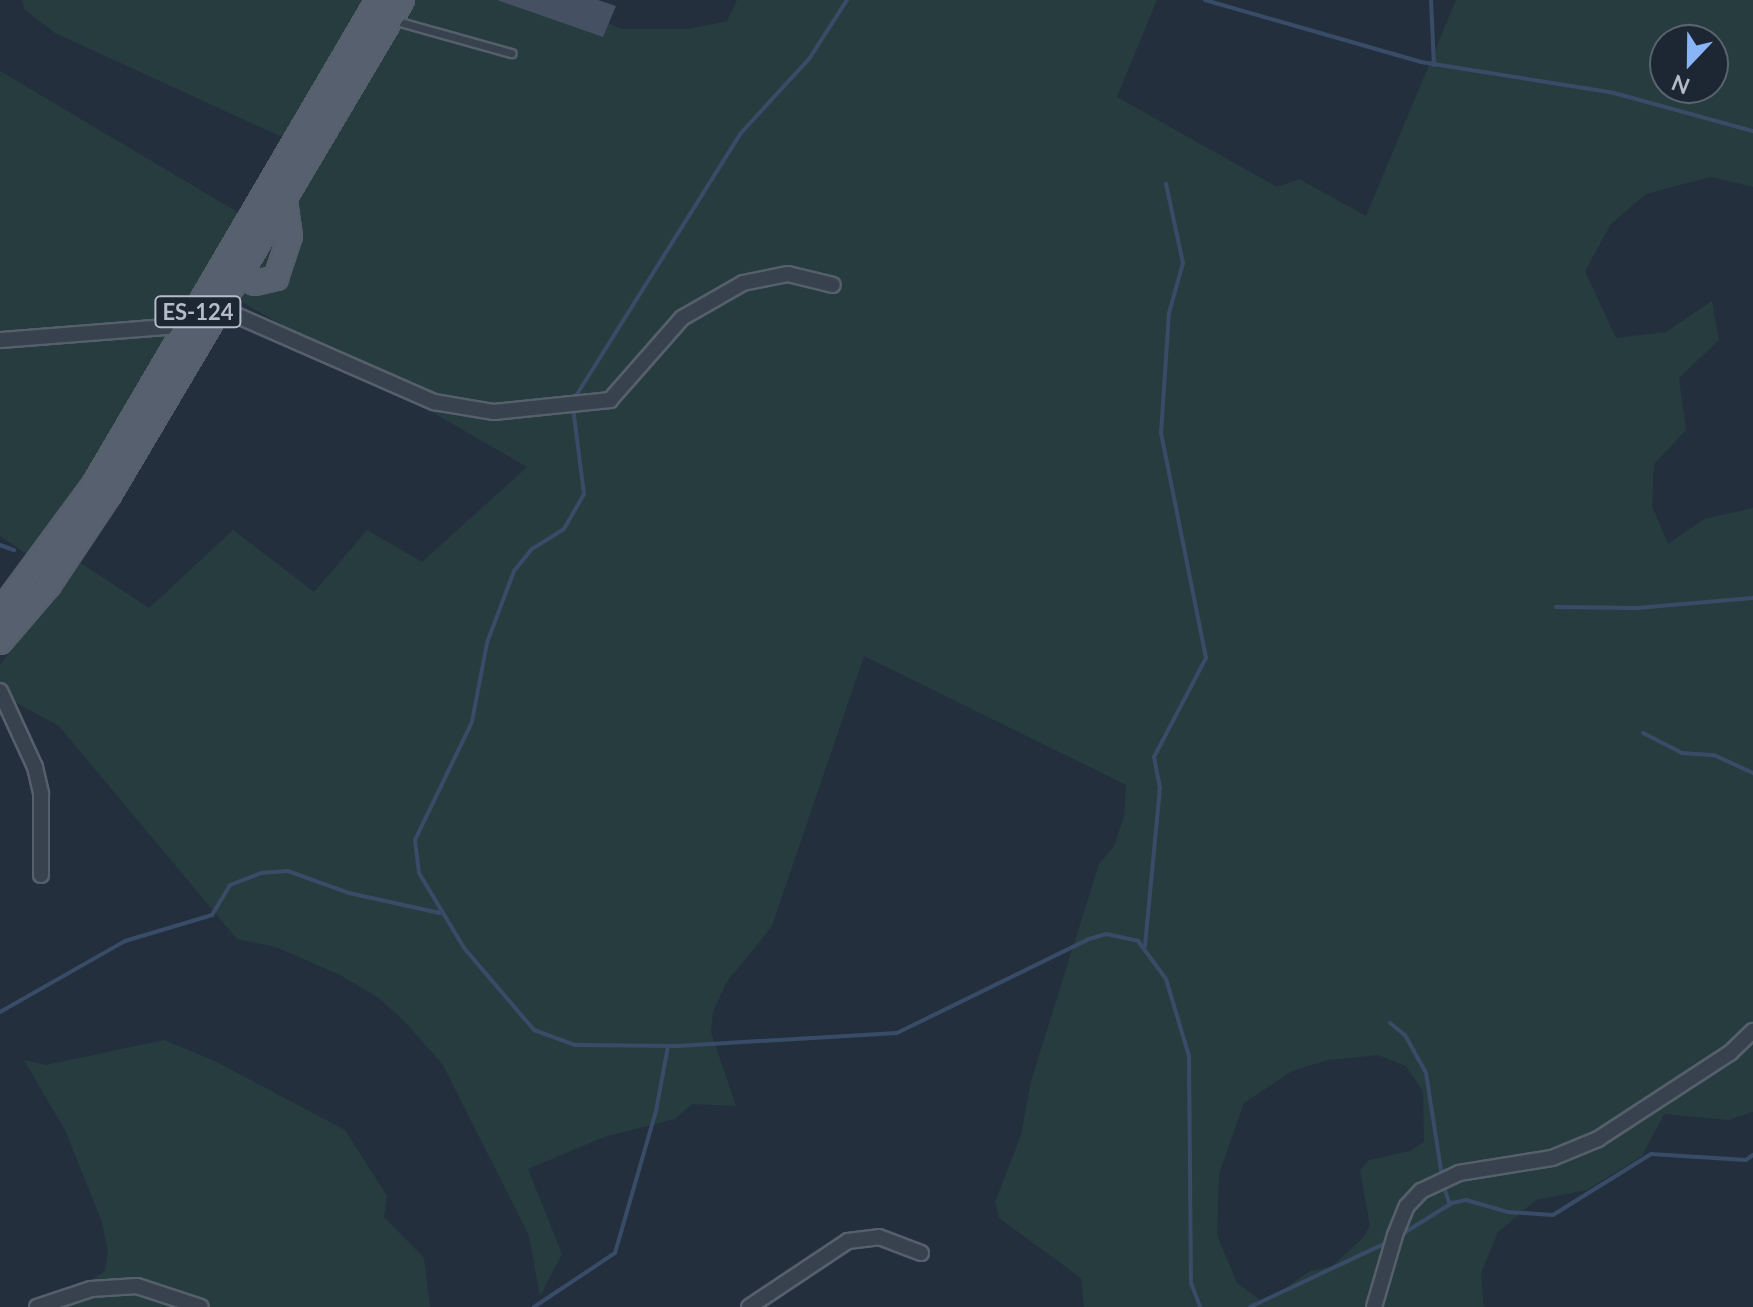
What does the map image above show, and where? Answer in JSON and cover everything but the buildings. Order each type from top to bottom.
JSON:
[{"type":"main road","name":"ES-124","points":[[0,642],[85,533],[222,309],[234,272],[378,0]]},
{"type":"main road","points":[[234,272],[267,283],[282,270],[290,236],[285,202],[402,0]]},
{"type":"main road","name":"ES-124","points":[[0,612],[74,516],[190,325],[234,272]]},
{"type":"street","points":[[222,309],[434,402],[494,412],[610,400],[682,318],[743,283],[788,274],[833,285]]},
{"type":"street","points":[[0,340],[190,325]]},
{"type":"street","points":[[0,691],[35,767],[41,794],[41,875]]},
{"type":"street","points":[[1374,1307],[1407,1206],[1421,1191],[1459,1173],[1552,1158],[1598,1139],[1730,1053],[1753,1031]]},
{"type":"street","points":[[749,1307],[848,1241],[879,1237],[921,1253]]},
{"type":"street","points":[[37,1307],[91,1289],[137,1286],[201,1307]]},
{"type":"lane","points":[[390,20],[511,53]]},
{"type":"green space","points":[[22,0],[385,0],[297,144],[55,33],[25,10]]},
{"type":"green space","points":[[417,0],[556,0],[621,29],[688,29],[727,21],[737,0],[1157,0],[1117,97],[1277,187],[1299,179],[1366,216],[1456,0],[1753,0],[1753,187],[1710,177],[1646,194],[1611,224],[1585,271],[1616,338],[1666,332],[1712,301],[1719,340],[1679,378],[1686,430],[1654,464],[1652,506],[1668,544],[1704,519],[1753,508],[1753,1112],[1728,1120],[1664,1114],[1642,1156],[1587,1190],[1536,1200],[1498,1232],[1481,1273],[1484,1307],[1084,1307],[1081,1278],[999,1218],[995,1202],[1021,1135],[1031,1081],[1099,864],[1114,846],[1124,817],[1126,785],[864,656],[772,926],[726,983],[713,1012],[711,1032],[736,1106],[692,1104],[675,1119],[604,1137],[528,1169],[562,1254],[540,1296],[529,1236],[443,1065],[405,1022],[379,998],[340,975],[276,947],[237,939],[59,726],[0,694],[0,665],[76,560],[149,608],[233,530],[314,592],[367,530],[422,562],[527,467],[237,299]],"holes":[[[1378,1055],[1406,1066],[1423,1092],[1424,1142],[1410,1151],[1369,1160],[1360,1170],[1370,1226],[1362,1239],[1332,1266],[1310,1271],[1264,1303],[1237,1283],[1217,1235],[1219,1174],[1244,1103],[1292,1071],[1328,1060]]]},
{"type":"green space","points":[[0,71],[251,220],[41,564],[0,536]]},
{"type":"green space","points":[[164,1040],[215,1061],[345,1130],[387,1196],[384,1217],[424,1258],[430,1307],[53,1307],[105,1271],[108,1252],[102,1222],[65,1130],[24,1060],[46,1065]]},
{"type":"waterway","points":[[574,399],[740,134],[809,59],[847,0]]},
{"type":"waterway","points":[[1205,0],[1421,62],[1614,93],[1753,131]]},
{"type":"waterway","points":[[1431,0],[1434,65]]},
{"type":"waterway","points":[[1145,946],[1160,788],[1154,757],[1206,658],[1161,433],[1169,313],[1183,263],[1166,184]]},
{"type":"waterway","points":[[573,408],[584,494],[564,529],[531,550],[514,571],[487,643],[472,722],[415,840],[419,873],[464,948],[534,1030],[575,1045],[677,1046],[897,1033],[1089,939],[1106,934],[1138,941],[1166,979],[1189,1056],[1191,1283],[1200,1307]]},
{"type":"waterway","points":[[0,545],[14,550]]},
{"type":"waterway","points":[[1556,607],[1637,608],[1753,598]]},
{"type":"waterway","points":[[1643,733],[1682,753],[1714,755],[1753,773]]},
{"type":"waterway","points":[[0,1012],[125,941],[212,915],[230,885],[261,873],[288,871],[349,893],[440,913]]},
{"type":"waterway","points":[[1390,1023],[1405,1035],[1426,1073],[1442,1176]]},
{"type":"waterway","points":[[534,1307],[615,1253],[656,1111],[668,1046]]},
{"type":"waterway","points":[[1399,1236],[1452,1203],[1466,1200],[1508,1212],[1553,1215],[1651,1154],[1746,1160],[1753,1155]]},
{"type":"waterway","points":[[1443,1184],[1450,1205]]},
{"type":"waterway","points":[[1250,1307],[1388,1242]]}]
